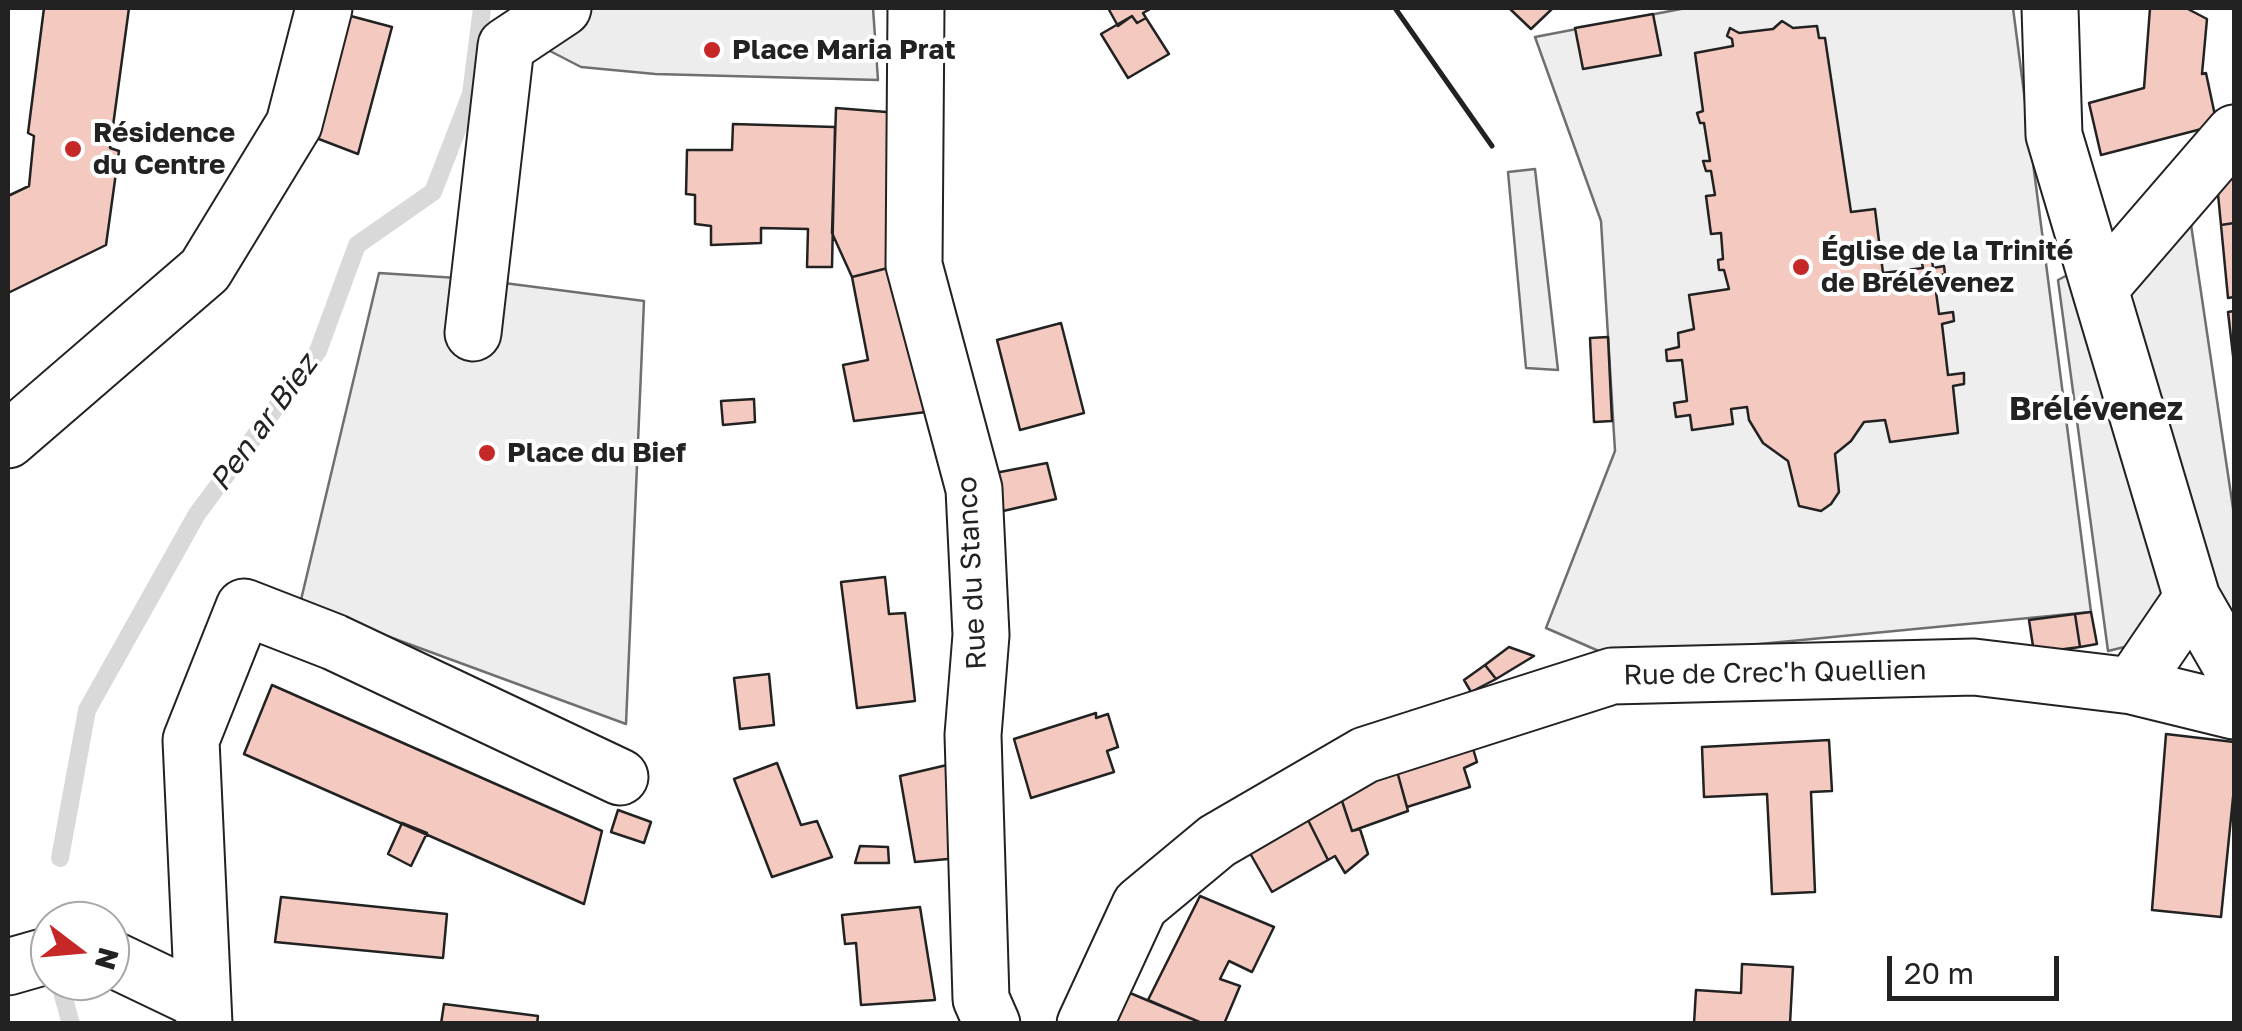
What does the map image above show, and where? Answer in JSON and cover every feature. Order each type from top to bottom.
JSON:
[{"type":"street","points":[[8,440],[205,270],[294,124],[324,8]]},
{"type":"street","points":[[473,333],[506,46],[564,8]]},
{"type":"street","name":"Rue du Stanco","points":[[916,8],[914,265],[974,489],[981,635],[973,736],[981,999],[992,1024]]},
{"type":"street","points":[[2050,8],[2054,135],[2192,598],[2234,671]]},
{"type":"street","points":[[2101,287],[2234,132]]},
{"type":"street","points":[[2132,686],[2192,598]]},
{"type":"street","points":[[202,1012],[192,740],[244,607],[334,642],[620,777]]},
{"type":"street","name":"Rue de Crec'h Quellien","points":[[1084,1024],[1140,905],[1217,841],[1365,755],[1612,676],[1974,668],[2132,686],[2234,711]]},
{"type":"street","points":[[130,970],[202,1012]]},
{"type":"shaded area","name":"Place Maria Prat","points":[[518,8],[873,8],[878,80],[655,74],[581,67],[515,33]]},
{"type":"shaded area","points":[[1686,8],[2013,8],[2091,612],[1636,656],[1601,652],[1546,628],[1615,451],[1601,221],[1535,37]]},
{"type":"shaded area","points":[[1535,169],[1558,370],[1526,368],[1508,172]]},
{"type":"shaded area","points":[[2189,211],[2234,515],[2234,620],[2108,651],[2058,280]]},
{"type":"shaded area","name":"Place du Bief","points":[[379,273],[473,279],[644,301],[626,724],[300,604]]},
{"type":"building","name":"Résidence du Centre","points":[[44,8],[129,8],[110,148],[119,151],[106,245],[8,293],[8,196],[29,186],[34,136],[28,133]]},
{"type":"building","points":[[1108,8],[1152,8],[1137,23],[1132,16],[1118,26]]},
{"type":"building","points":[[1509,8],[1553,8],[1531,29]]},
{"type":"building","points":[[2150,8],[2186,8],[2207,19],[2202,74],[2206,73],[2217,125],[2101,155],[2089,103],[2144,88]]},
{"type":"building","points":[[1653,14],[1661,55],[1583,69],[1575,28]]},
{"type":"building","points":[[347,15],[392,27],[358,154],[311,136]]},
{"type":"building","points":[[1132,16],[1137,23],[1146,18],[1169,54],[1128,78],[1101,34]]},
{"type":"building","name":"Église de la Trinité de Brélévenez","points":[[1782,21],[1793,28],[1817,26],[1819,38],[1825,38],[1851,212],[1875,209],[1883,273],[1923,268],[1921,259],[1932,258],[1933,268],[1944,266],[1945,274],[1934,277],[1939,314],[1953,312],[1954,321],[1942,324],[1948,375],[1964,373],[1964,384],[1953,386],[1958,433],[1890,442],[1885,420],[1864,422],[1851,441],[1835,454],[1839,492],[1821,511],[1799,506],[1788,461],[1763,443],[1749,420],[1747,407],[1731,409],[1733,424],[1692,430],[1690,415],[1676,417],[1674,403],[1687,401],[1682,360],[1667,361],[1666,350],[1679,347],[1678,333],[1694,329],[1689,295],[1729,289],[1724,270],[1719,270],[1718,260],[1723,259],[1721,233],[1711,234],[1706,196],[1715,195],[1711,171],[1706,171],[1703,161],[1710,161],[1704,123],[1700,123],[1697,113],[1703,111],[1695,53],[1733,46],[1727,36],[1730,28],[1739,33],[1773,29]]},
{"type":"building","points":[[836,108],[899,113],[896,266],[852,277],[832,233]]},
{"type":"building","points":[[733,124],[835,127],[832,267],[807,267],[808,229],[761,228],[761,243],[711,245],[711,226],[695,224],[695,195],[686,194],[687,150],[732,150]]},
{"type":"building","points":[[2234,169],[2234,223],[2221,225],[2217,184]]},
{"type":"building","points":[[2234,223],[2234,297],[2228,298],[2221,225]]},
{"type":"building","points":[[896,266],[926,412],[854,421],[843,365],[868,360],[852,277]]},
{"type":"building","points":[[2234,311],[2234,364],[2228,312]]},
{"type":"building","points":[[1061,323],[1084,413],[1020,430],[997,340]]},
{"type":"building","points":[[1608,337],[1612,421],[1594,422],[1590,338]]},
{"type":"building","points":[[754,399],[755,422],[723,425],[721,401]]},
{"type":"building","points":[[1047,463],[1056,499],[1003,511],[995,473]]},
{"type":"building","points":[[885,577],[889,614],[905,613],[915,701],[857,708],[841,582]]},
{"type":"building","points":[[2091,612],[2097,644],[2080,647],[2075,614]]},
{"type":"building","points":[[2075,614],[2080,647],[2034,653],[2029,620]]},
{"type":"building","points":[[1509,647],[1534,656],[1496,679],[1485,665]]},
{"type":"building","points":[[1485,665],[1496,679],[1471,692],[1464,680]]},
{"type":"building","points":[[769,674],[774,725],[740,729],[734,678]]},
{"type":"building","points":[[272,685],[602,831],[584,904],[244,754]]},
{"type":"building","points":[[1096,713],[1096,718],[1108,714],[1118,747],[1107,751],[1114,772],[1031,798],[1014,739]]},
{"type":"building","points":[[2166,734],[2234,742],[2234,788],[2221,917],[2152,910]]},
{"type":"building","points":[[1829,740],[1832,791],[1811,792],[1815,892],[1772,894],[1767,794],[1704,797],[1702,747]]},
{"type":"building","points":[[1471,742],[1477,762],[1464,768],[1470,787],[1407,807],[1395,764]]},
{"type":"building","points":[[777,763],[801,825],[817,821],[832,857],[772,877],[734,779]]},
{"type":"building","points":[[1395,764],[1408,811],[1352,831],[1337,786]]},
{"type":"building","points":[[947,765],[959,858],[915,862],[900,776]]},
{"type":"building","points":[[1337,786],[1352,831],[1360,829],[1368,854],[1345,873],[1335,856],[1328,860],[1303,810]]},
{"type":"building","points":[[618,810],[651,822],[644,843],[611,832]]},
{"type":"building","points":[[1303,810],[1328,860],[1272,892],[1247,848]]},
{"type":"building","points":[[402,823],[427,833],[411,866],[388,854]]},
{"type":"building","points":[[860,846],[888,847],[889,863],[855,863]]},
{"type":"building","points":[[1200,896],[1274,927],[1252,972],[1229,961],[1220,979],[1240,986],[1224,1024],[1204,1024],[1148,1000]]},
{"type":"building","points":[[281,897],[447,914],[443,958],[275,942]]},
{"type":"building","points":[[920,907],[935,1000],[861,1005],[856,943],[845,944],[842,915]]},
{"type":"building","points":[[1742,964],[1793,967],[1790,1024],[1694,1024],[1696,990],[1741,993]]},
{"type":"building","points":[[1130,993],[1204,1024],[1113,1024]]},
{"type":"building","points":[[444,1004],[538,1016],[537,1024],[441,1024]]},
{"type":"waterway","name":"Pen ar Biez","points":[[60,858],[87,710],[197,514],[318,351],[357,245],[433,192],[471,94],[482,8]]},
{"type":"waterway","name":"Pen ar Biez","points":[[65,1001],[71,1024]]},
{"type":"wall","points":[[1395,8],[1492,146]]},
{"type":"place","name":"Place Maria Prat","points":[[712,50]]},
{"type":"place","name":"Résidence du Centre","points":[[73,149]]},
{"type":"place","name":"Église de la Trinité de Brélévenez","points":[[1801,267]]},
{"type":"place","name":"Place du Bief","points":[[487,453]]},
{"type":"district","name":"Brélévenez","points":[[2096,410]]}]
